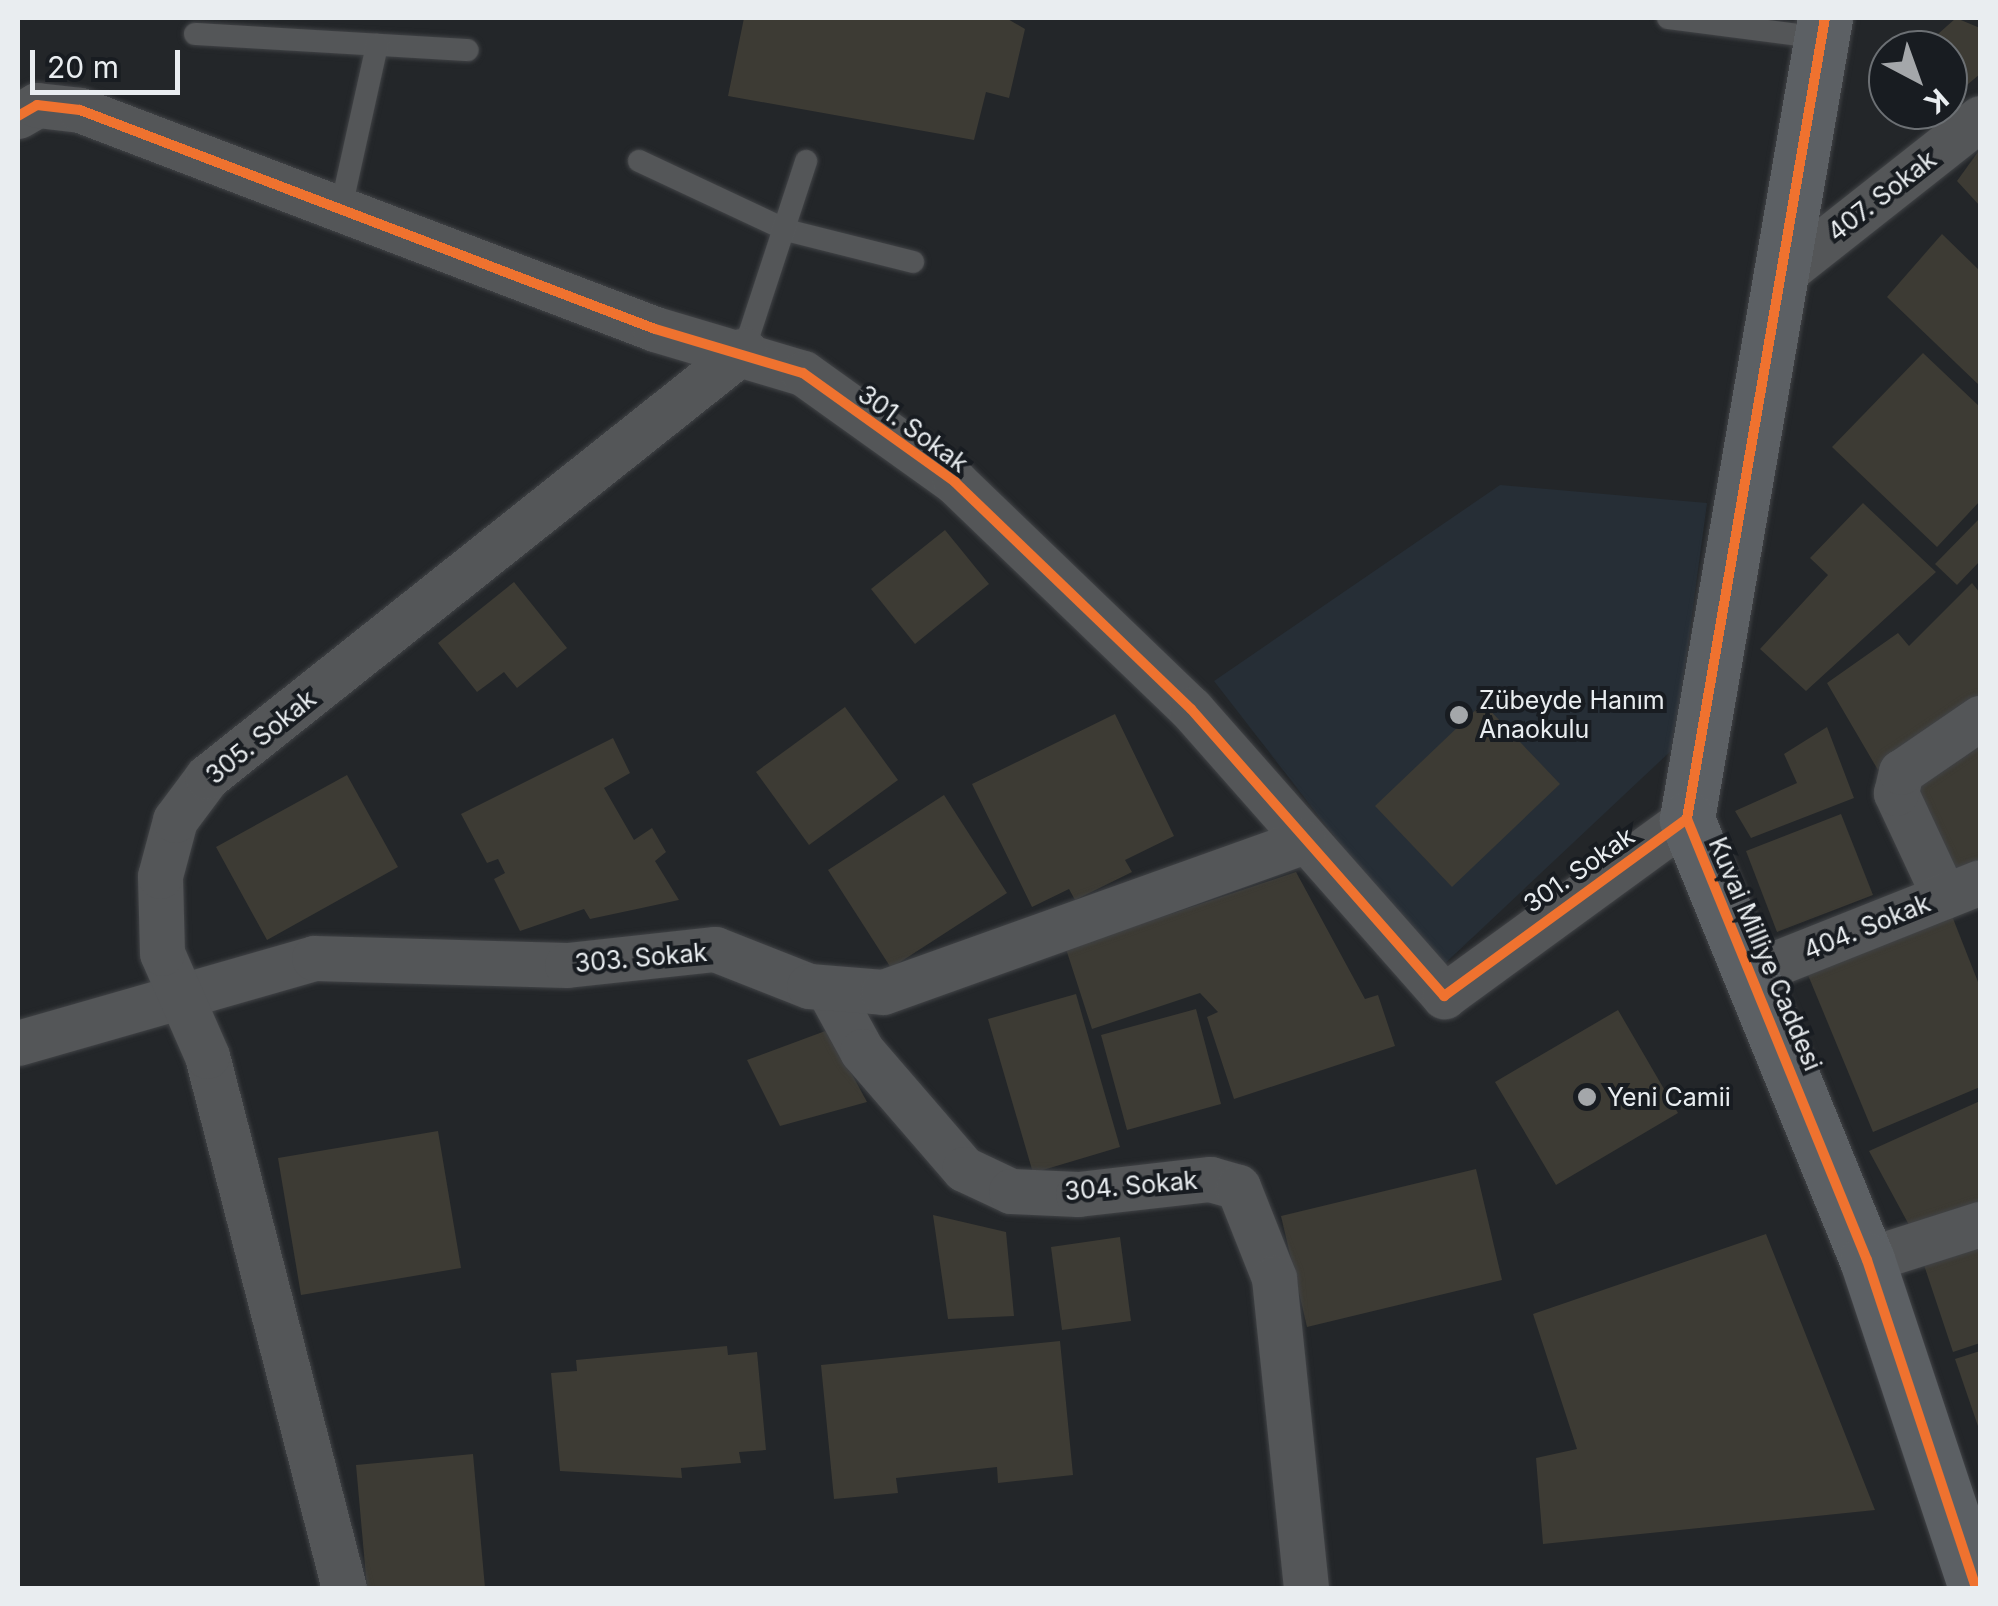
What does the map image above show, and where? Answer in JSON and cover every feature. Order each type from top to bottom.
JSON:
[{"type":"street","name":"Kuvai Milliye Caddesi","points":[[1823,28],[1784,273],[1687,820],[1754,972],[1867,1260],[1967,1587]]},
{"type":"street","name":"301. Sokak","points":[[18,116],[37,105],[80,110],[655,329],[744,350],[802,373],[956,482],[1191,709],[1303,842],[1444,996],[1687,820]]},
{"type":"street","name":"407. Sokak","points":[[1784,273],[1980,118]]},
{"type":"street","name":"305. Sokak","points":[[344,1588],[208,1056],[162,953],[160,876],[174,820],[207,777],[744,350]]},
{"type":"street","points":[[1962,889],[1896,793],[1902,772],[1980,718]]},
{"type":"street","name":"303. Sokak","points":[[18,1043],[180,993],[314,958],[568,965],[715,949],[828,989],[883,992],[986,963],[1303,842]]},
{"type":"street","name":"404. Sokak","points":[[1754,972],[1962,889]]},
{"type":"street","name":"304. Sokak","points":[[828,989],[862,1052],[964,1169],[1011,1191],[1078,1194],[1210,1179],[1238,1187],[1274,1278],[1306,1588]]},
{"type":"street","points":[[1867,1260],[1980,1224]]},
{"type":"lane","points":[[1668,18],[1823,28]]},
{"type":"lane","points":[[194,34],[468,50]]},
{"type":"lane","points":[[341,208],[377,44]]},
{"type":"lane","points":[[638,161],[786,230],[913,262]]},
{"type":"lane","points":[[744,350],[806,161]]},
{"type":"shaded area","name":"Zübeyde Hanım Anaokulu","points":[[1500,485],[1707,503],[1674,748],[1438,970],[1214,681]]},
{"type":"building","points":[[744,18],[1006,18],[1025,29],[1009,98],[986,92],[974,140],[728,96]]},
{"type":"building","points":[[1956,18],[1980,28],[1980,74],[1968,84],[1968,30],[1942,30]]},
{"type":"building","points":[[1980,149],[1980,206],[1957,181]]},
{"type":"building","points":[[1942,234],[1980,271],[1980,386],[1887,297]]},
{"type":"building","points":[[1923,353],[1980,407],[1980,501],[1937,547],[1832,447]]},
{"type":"building","points":[[1863,503],[1936,572],[1806,691],[1760,649],[1828,575],[1810,558]]},
{"type":"building","points":[[1980,518],[1980,561],[1957,585],[1935,564]]},
{"type":"building","points":[[945,530],[989,584],[915,644],[871,589]]},
{"type":"building","points":[[514,582],[567,648],[517,688],[504,672],[477,692],[438,643]]},
{"type":"building","points":[[1972,583],[1980,593],[1980,699],[1878,770],[1827,683],[1898,633],[1909,646]]},
{"type":"building","points":[[1483,703],[1560,784],[1452,887],[1375,806]]},
{"type":"building","points":[[845,707],[898,780],[809,845],[756,772]]},
{"type":"building","points":[[1115,714],[1174,836],[1125,860],[1132,872],[1075,900],[1069,889],[1032,907],[972,784]]},
{"type":"building","points":[[1827,727],[1854,798],[1751,838],[1735,811],[1797,783],[1784,754]]},
{"type":"building","points":[[613,738],[630,773],[604,788],[634,840],[652,828],[666,852],[655,861],[679,900],[590,919],[584,909],[520,931],[494,879],[505,873],[498,859],[487,863],[461,814]]},
{"type":"building","points":[[1980,746],[1980,859],[1951,873],[1909,778]]},
{"type":"building","points":[[347,775],[398,867],[267,940],[216,847]]},
{"type":"building","points":[[944,795],[1007,893],[891,968],[828,870]]},
{"type":"building","points":[[1841,814],[1873,895],[1777,932],[1746,851]]},
{"type":"building","points":[[1296,872],[1365,999],[1378,995],[1395,1046],[1234,1099],[1207,1017],[1218,1012],[1200,993],[1092,1029],[1066,949]]},
{"type":"building","points":[[1952,916],[1980,987],[1980,1087],[1873,1132],[1808,975]]},
{"type":"building","points":[[1076,994],[1120,1147],[1033,1173],[988,1019]]},
{"type":"building","points":[[1196,1009],[1221,1104],[1127,1130],[1101,1035]]},
{"type":"building","name":"Yeni Camii","points":[[1618,1010],[1678,1113],[1556,1185],[1495,1082]]},
{"type":"building","points":[[828,1030],[867,1102],[780,1126],[747,1060]]},
{"type":"building","points":[[1980,1101],[1980,1208],[1915,1236],[1869,1151]]},
{"type":"building","points":[[438,1131],[461,1268],[301,1295],[278,1158]]},
{"type":"building","points":[[1476,1169],[1502,1280],[1307,1327],[1281,1216]]},
{"type":"building","points":[[933,1215],[1006,1232],[1014,1316],[948,1319]]},
{"type":"building","points":[[1766,1234],[1875,1510],[1543,1544],[1536,1458],[1577,1449],[1533,1314]]},
{"type":"building","points":[[1120,1237],[1131,1321],[1062,1330],[1051,1247]]},
{"type":"building","points":[[1980,1244],[1980,1343],[1953,1352],[1923,1262]]},
{"type":"building","points":[[1060,1341],[1073,1475],[998,1483],[997,1467],[896,1478],[898,1493],[834,1499],[821,1365]]},
{"type":"building","points":[[727,1346],[728,1355],[757,1352],[766,1450],[739,1452],[741,1463],[681,1468],[682,1478],[560,1471],[551,1373],[577,1371],[576,1360]]},
{"type":"building","points":[[1980,1351],[1980,1432],[1955,1359]]},
{"type":"building","points":[[473,1454],[485,1588],[367,1588],[356,1465]]},
{"type":"cycle path","points":[[1825,18],[1687,819],[1867,1260],[1976,1588]]},
{"type":"cycle path","points":[[18,116],[37,105],[80,110],[655,329],[803,373],[955,482],[1191,709],[1444,996],[1687,819]]},
{"type":"place","name":"Zübeyde Hanım Anaokulu","points":[[1459,715]]},
{"type":"place","name":"Yeni Camii","points":[[1587,1097]]}]
